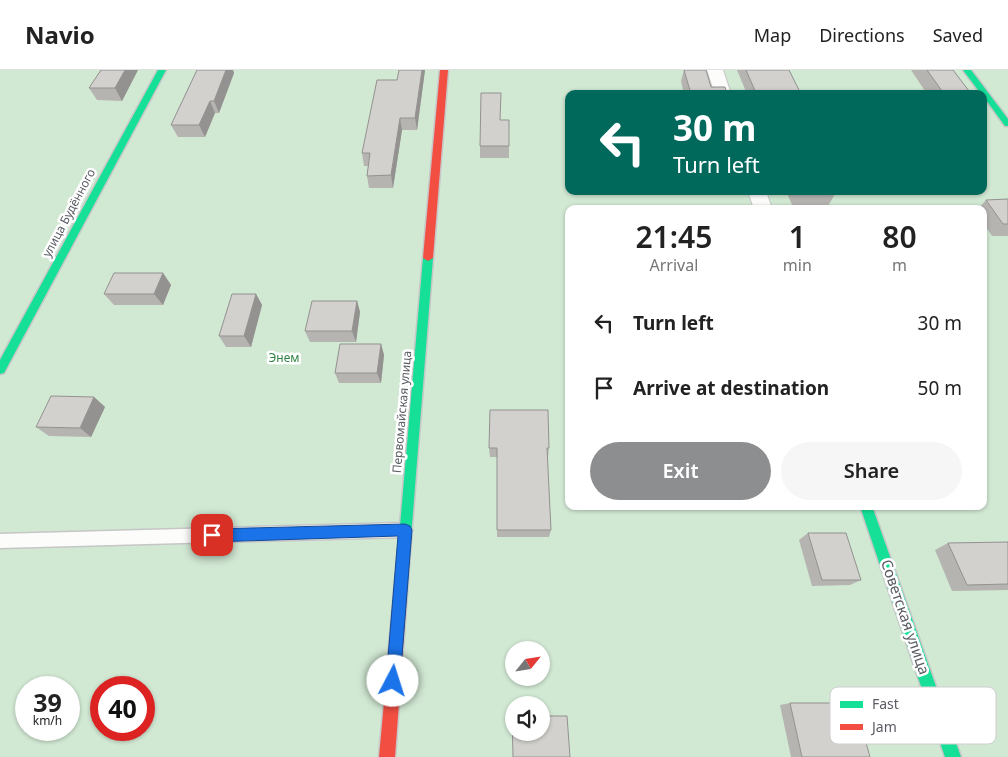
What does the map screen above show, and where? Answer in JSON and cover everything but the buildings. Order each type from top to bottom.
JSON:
[{"type":"street","name":"улица Будённого","points":[[0,370],[162,70]]},
{"type":"street","name":"Первомайская улица","points":[[386,757],[444,70]]},
{"type":"street","points":[[715,70],[722,90]]},
{"type":"street","points":[[967,70],[982,90]]},
{"type":"street","points":[[987,96],[1008,124]]},
{"type":"street","name":"Советская улица","points":[[867,510],[929,687]]},
{"type":"street","name":"Советская улица","points":[[948,744],[953,757]]},
{"type":"lane","points":[[0,542],[405,530]]},
{"type":"green space","name":"Энем","points":[[0,70],[1008,70],[1008,757],[0,757]]},
{"type":"traffic: fast","points":[[0,370],[162,70]]},
{"type":"traffic: fast","points":[[967,70],[982,90]]},
{"type":"traffic: fast","points":[[987,96],[1008,124]]},
{"type":"traffic: fast","points":[[405,538],[428,258]]},
{"type":"traffic: fast","points":[[867,510],[929,687]]},
{"type":"traffic: fast","points":[[948,744],[953,757]]},
{"type":"traffic: jam","points":[[428,258],[444,70]]},
{"type":"traffic: jam","points":[[387,757],[405,538]]},
{"type":"route","points":[[212,535],[405,530],[393,681]]}]
